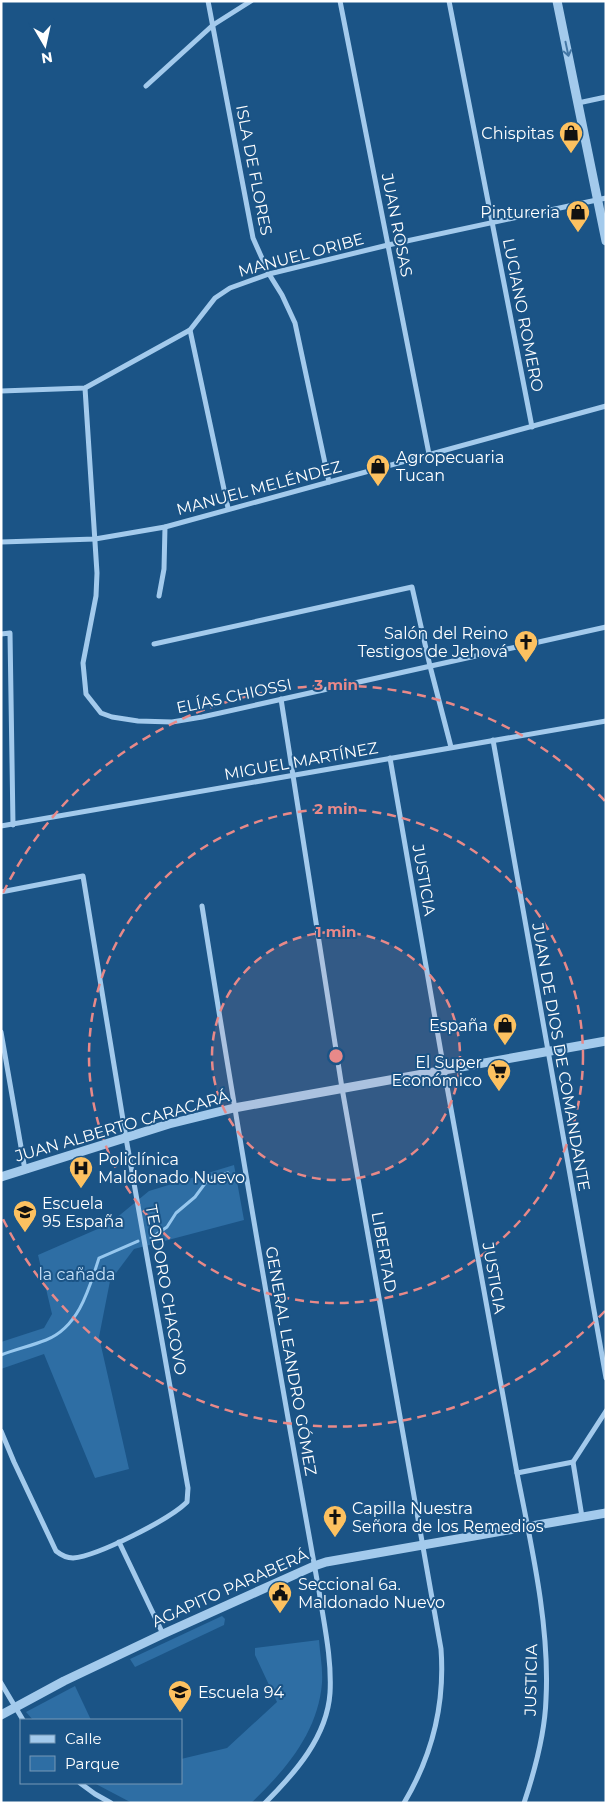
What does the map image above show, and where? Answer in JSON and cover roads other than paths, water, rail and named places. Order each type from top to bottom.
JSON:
[{"type":"street","name":"ISLA DE FLORES","points":[[208,1],[253,238],[269,274],[282,294],[295,323],[329,482]]},
{"type":"street","points":[[146,86],[213,25],[251,1]]},
{"type":"street","name":"JUAN ROSAS","points":[[340,1],[429,454]]},
{"type":"street","name":"LUCIANO ROMERO","points":[[449,1],[532,427]]},
{"type":"street","points":[[557,1],[578,103],[602,199],[606,241]]},
{"type":"street","points":[[578,103],[606,97]]},
{"type":"street","name":"MANUEL ORIBE","points":[[1,392],[85,388],[190,330],[216,298],[230,288],[269,274],[388,245],[602,199]]},
{"type":"street","points":[[190,330],[228,508]]},
{"type":"street","points":[[85,388],[95,539]]},
{"type":"street","name":"MANUEL MELÉNDEZ","points":[[1,542],[95,539],[164,527],[606,406]]},
{"type":"street","points":[[159,596],[164,569],[164,527]]},
{"type":"street","name":"ELÍAS CHIOSSI","points":[[95,539],[96,596],[83,662],[86,694],[101,713],[112,717],[138,721],[172,722],[202,717],[606,627]]},
{"type":"street","points":[[154,644],[412,587],[430,666],[452,748]]},
{"type":"street","points":[[1,634],[10,633],[13,825]]},
{"type":"street","name":"LIBERTAD","points":[[282,699],[342,1088],[441,1649],[442,1684],[431,1744],[404,1803]]},
{"type":"street","name":"MIGUEL MARTÍNEZ","points":[[1,826],[606,721]]},
{"type":"street","name":"JUAN DE DIOS DE COMANDANTE","points":[[492,740],[606,1378]]},
{"type":"street","name":"JUSTICIA","points":[[390,758],[444,1070],[528,1527],[545,1644],[547,1680],[542,1733],[525,1802]]},
{"type":"street","name":"TEODORO CHACOVO","points":[[1,892],[83,876],[126,1138],[188,1488],[186,1502],[174,1513],[119,1542]]},
{"type":"street","name":"GENERAL LEANDRO GÓMEZ","points":[[202,906],[234,1108],[314,1566],[329,1663],[330,1694],[323,1725],[311,1748],[286,1781],[265,1803]]},
{"type":"street","points":[[1,1032],[25,1170]]},
{"type":"street","name":"JUAN ALBERTO CARACARÁ","points":[[1,1177],[169,1124],[234,1108],[606,1041]]},
{"type":"street","points":[[582,1517],[573,1462],[606,1411]]},
{"type":"street","points":[[1,1431],[56,1551],[66,1557],[79,1557],[119,1542],[163,1634]]},
{"type":"street","points":[[517,1473],[573,1462]]},
{"type":"street","name":"AGAPITO PARABERÁ","points":[[1,1715],[163,1634],[314,1566],[326,1562],[606,1513]]},
{"type":"street","points":[[1,1684],[22,1719]]},
{"type":"street","points":[[81,1784],[111,1803]]},
{"type":"waterway","points":[[151,1238],[167,1227],[176,1213],[195,1197],[209,1178],[228,1173]]},
{"type":"waterway","points":[[1,1355],[46,1340],[67,1326],[75,1317],[87,1294],[99,1258],[138,1241]]},
{"type":"place","name":"Chispitas","points":[[571,154]]},
{"type":"place","name":"Pintureria","points":[[578,233]]},
{"type":"place","name":"Agropecuaria Tucan","points":[[378,487]]},
{"type":"place","name":"Salón del Reino Testigos de Jehová","points":[[526,663]]},
{"type":"place","name":"España","points":[[505,1046]]},
{"type":"place","name":"El Super Económico","points":[[499,1092]]},
{"type":"place","name":"Policlínica Maldonado Nuevo","points":[[81,1189]]},
{"type":"place","name":"Escuela 95 España","points":[[25,1233]]},
{"type":"place","name":"Capilla Nuestra Señora de los Remedios","points":[[335,1538]]},
{"type":"place","name":"Seccional 6a. Maldonado Nuevo","points":[[280,1614]]},
{"type":"place","name":"Escuela 94","points":[[180,1713]]},
{"type":"park label","name":"la cañada","points":[[77,1274]]}]
